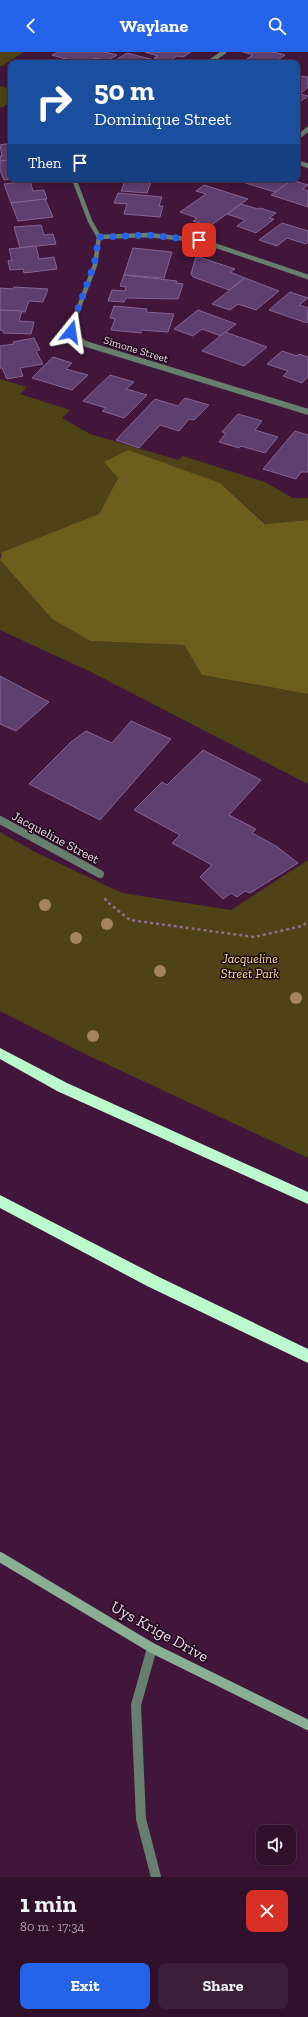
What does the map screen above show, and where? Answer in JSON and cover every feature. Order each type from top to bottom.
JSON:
[{"type":"highway","points":[[0,1053],[62,1087],[308,1198]]},
{"type":"highway","points":[[0,1201],[152,1281],[308,1356]]},
{"type":"street","points":[[212,60],[224,52]]},
{"type":"street","points":[[300,136],[308,129]]},
{"type":"street","points":[[75,182],[90,221],[99,237],[148,235],[199,240],[308,277]]},
{"type":"street","name":"Simone Street","points":[[99,237],[94,265],[72,325],[71,332],[78,338],[87,345],[308,412]]},
{"type":"street","name":"Jacqueline Street","points":[[0,820],[100,874]]},
{"type":"street","name":"Uys Krige Drive","points":[[0,1558],[152,1648],[308,1725]]},
{"type":"street","points":[[152,1648],[136,1705],[141,1819],[156,1877]]},
{"type":"path","points":[[100,874],[106,901],[130,920],[254,937],[302,926],[308,922]]},
{"type":"green space","points":[[0,52],[24,52],[11,60],[8,60],[8,62],[0,67]]},
{"type":"green space","points":[[0,86],[8,88],[8,103],[2,108],[0,107]]},
{"type":"green space","points":[[0,379],[27,387],[20,394],[70,410],[62,418],[90,434],[178,460],[183,456],[265,482],[293,498],[308,498],[308,520],[266,524],[220,483],[118,478],[99,514],[2,552],[0,556]]},
{"type":"green space","points":[[0,560],[52,619],[90,641],[184,645],[202,675],[308,694],[308,784],[91,672],[0,630]]},
{"type":"green space","name":"Jacqueline Street Park","points":[[0,832],[35,852],[122,893],[231,910],[308,860],[308,1158],[83,1053],[0,1011]]},
{"type":"shaded area","points":[[128,450],[220,483],[265,524],[308,520],[308,694],[202,675],[184,645],[90,641],[52,619],[0,560],[2,552],[99,514],[118,478],[104,462]]},
{"type":"building","points":[[58,52],[105,52],[117,55],[109,60],[95,58],[92,60],[70,60],[52,55]]},
{"type":"building","points":[[145,52],[191,52],[183,57],[177,56],[171,60],[154,58],[158,56]]},
{"type":"building","points":[[243,52],[274,52],[285,55],[278,60],[246,60],[253,55]]},
{"type":"building","points":[[127,53],[154,60],[116,60]]},
{"type":"building","points":[[300,76],[308,77],[308,87],[300,94]]},
{"type":"building","points":[[300,94],[308,96],[300,102]]},
{"type":"building","points":[[8,144],[8,160],[0,161],[0,156],[2,156],[0,145]]},
{"type":"building","points":[[8,160],[8,179],[4,180],[0,170],[0,161]]},
{"type":"building","points":[[30,182],[33,191],[44,190],[47,199],[11,203],[4,184]]},
{"type":"building","points":[[125,182],[151,182],[147,193],[121,191]]},
{"type":"building","points":[[242,182],[289,182],[275,192]]},
{"type":"building","points":[[289,182],[298,182],[308,185],[303,189],[308,191],[308,207],[271,195]]},
{"type":"building","points":[[204,185],[248,199],[210,226],[193,221],[197,218],[180,212],[206,194],[196,191]]},
{"type":"building","points":[[118,193],[162,197],[159,206],[163,206],[160,217],[124,214],[127,204],[114,203]]},
{"type":"building","points":[[45,199],[53,217],[18,221],[11,203]]},
{"type":"building","points":[[241,204],[276,213],[269,218],[274,219],[256,233],[237,226],[245,220],[227,214]]},
{"type":"building","points":[[282,223],[308,231],[308,242],[306,244],[287,238],[277,246],[259,240]]},
{"type":"building","points":[[41,225],[44,235],[53,234],[56,244],[20,248],[14,227]]},
{"type":"building","points":[[36,246],[39,259],[54,257],[57,269],[24,273],[23,269],[10,270],[8,261],[12,260],[9,249]]},
{"type":"building","points":[[133,248],[172,252],[164,278],[124,275]]},
{"type":"building","points":[[196,256],[235,269],[230,272],[245,278],[229,290],[193,277],[191,274]]},
{"type":"building","points":[[124,275],[177,281],[176,283],[183,284],[178,299],[126,298],[124,302],[108,301],[112,290],[125,291],[126,287],[120,286]]},
{"type":"building","points":[[245,278],[279,291],[256,310],[238,304],[230,310],[212,304]]},
{"type":"building","points":[[14,287],[48,289],[43,302],[29,301],[25,312],[0,310],[0,288],[13,289]]},
{"type":"building","points":[[290,292],[308,298],[299,305],[308,308],[307,323],[269,310]]},
{"type":"building","points":[[114,306],[147,309],[146,312],[174,314],[168,332],[141,330],[141,333],[111,330],[115,319],[110,318]]},
{"type":"building","points":[[0,310],[22,311],[19,321],[34,322],[31,334],[3,333],[4,331],[0,330]]},
{"type":"building","points":[[198,310],[236,324],[221,336],[202,329],[193,336],[174,329]]},
{"type":"building","points":[[225,332],[267,347],[244,366],[202,351]]},
{"type":"building","points":[[34,338],[40,350],[36,351],[43,364],[20,368],[23,376],[7,379],[2,368],[0,368],[0,346],[14,344],[13,342]]},
{"type":"building","points":[[282,351],[297,356],[299,354],[308,357],[308,377],[302,383],[283,376],[288,371],[267,364]]},
{"type":"building","points":[[53,357],[72,363],[66,369],[88,375],[72,390],[32,378]]},
{"type":"building","points":[[110,375],[134,382],[126,389],[147,395],[124,418],[102,411],[106,408],[83,401]]},
{"type":"building","points":[[185,398],[209,405],[194,420],[189,419],[179,431],[160,425],[139,448],[116,440],[155,399],[178,406]]},
{"type":"building","points":[[238,414],[262,421],[255,430],[278,437],[265,453],[241,446],[239,448],[219,442],[226,433],[222,432]]},
{"type":"building","points":[[295,431],[308,435],[308,472],[301,472],[296,479],[263,469]]},
{"type":"building","points":[[0,676],[49,702],[16,731],[0,724]]},
{"type":"building","points":[[131,721],[171,739],[100,820],[29,784],[71,742],[86,731],[112,743]]},
{"type":"building","points":[[203,750],[261,780],[229,815],[256,829],[252,833],[276,846],[298,863],[250,893],[245,891],[237,897],[231,893],[223,899],[200,877],[212,865],[172,843],[180,835],[134,810],[162,782],[167,785]]},
{"type":"route","points":[[71,332],[72,325],[94,265],[99,237],[148,235],[183,237],[199,240]]}]
